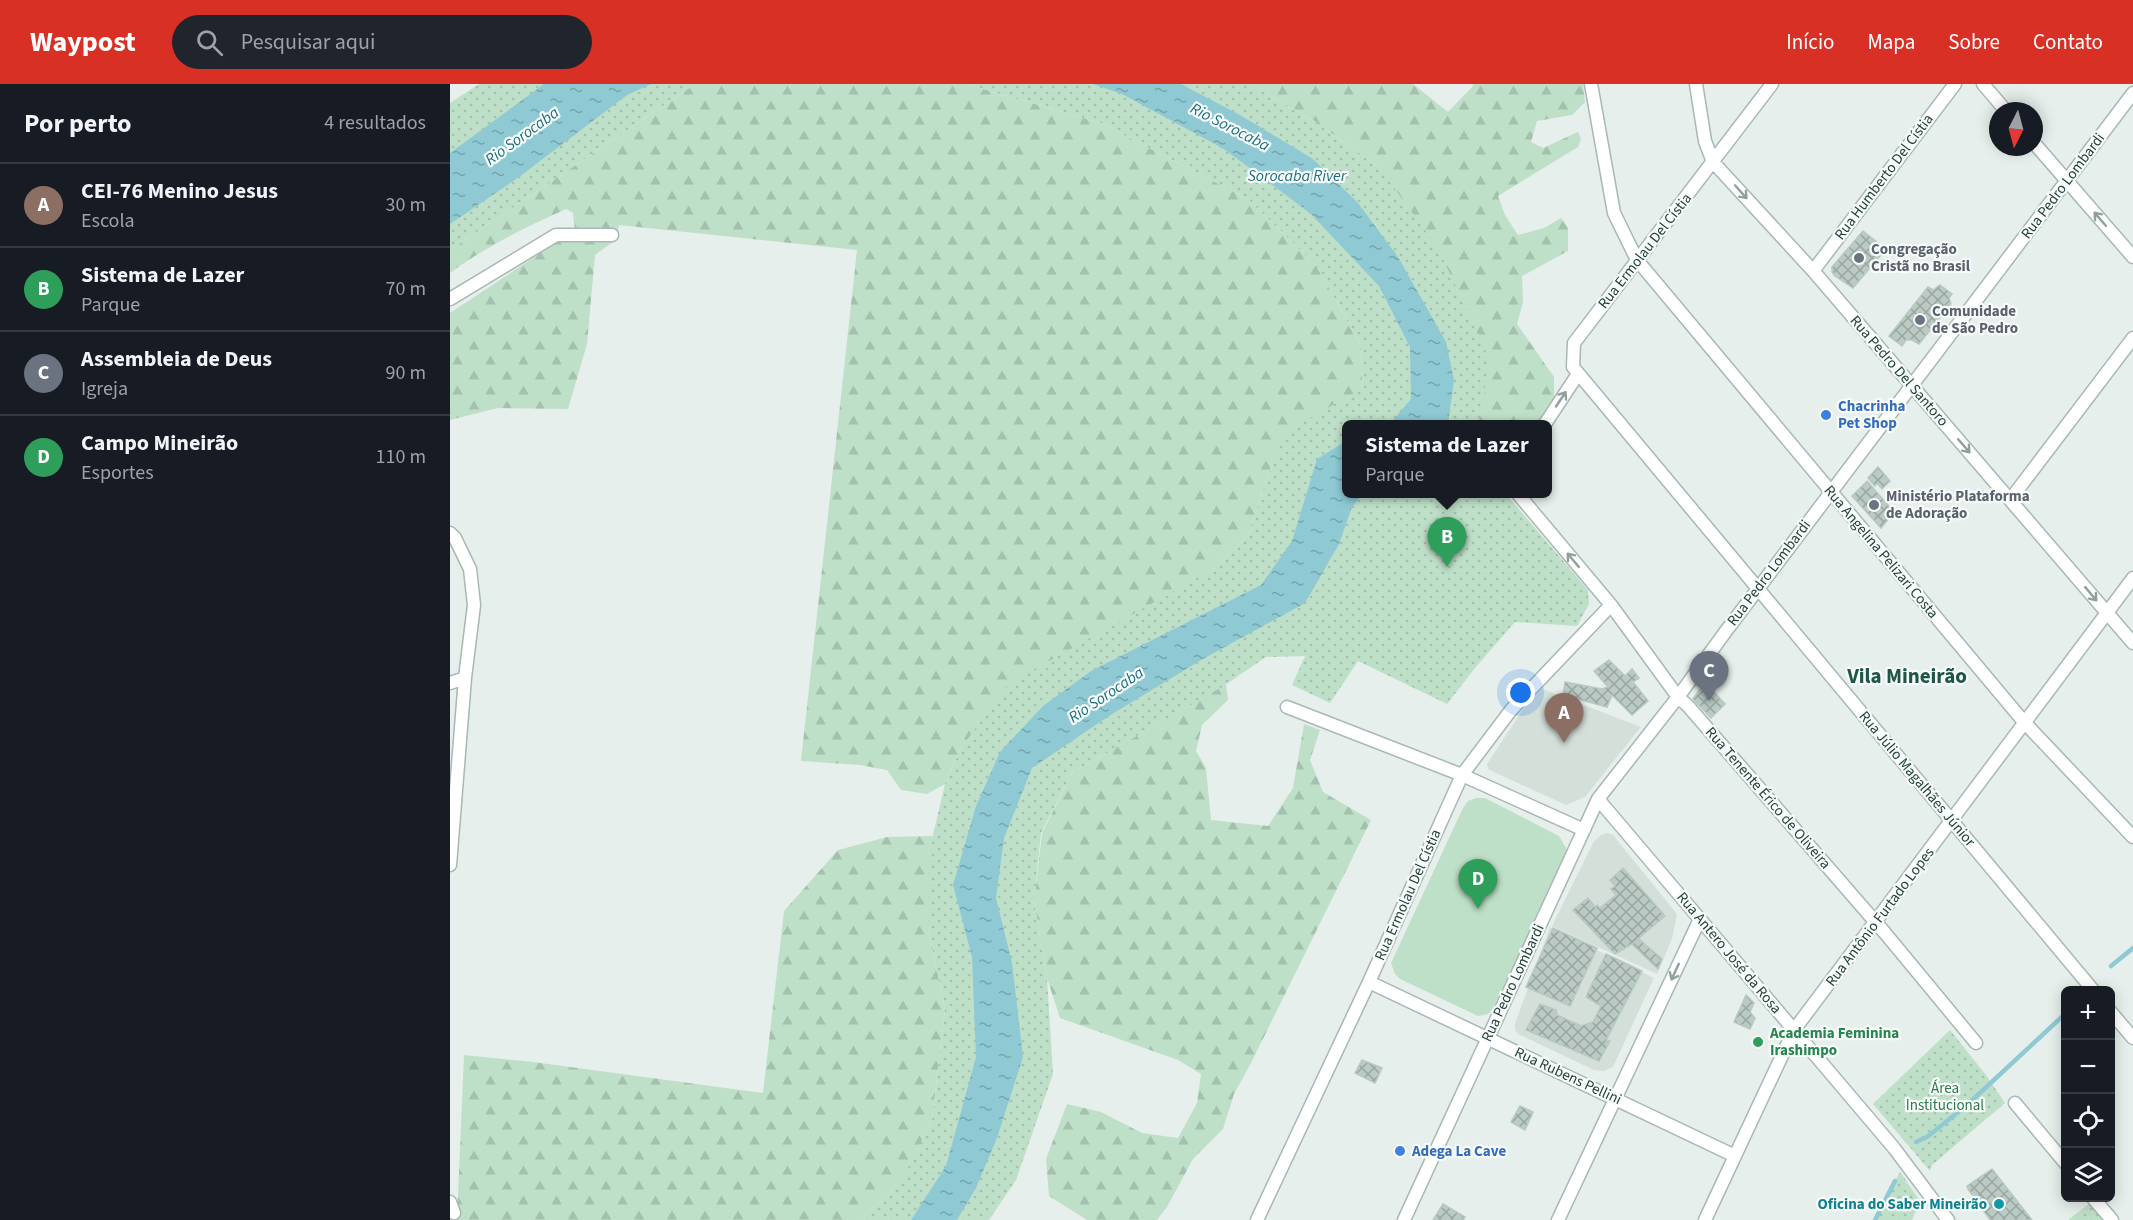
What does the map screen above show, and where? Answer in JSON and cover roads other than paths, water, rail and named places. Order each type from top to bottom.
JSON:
[{"type":"street","name":"Rua Angelina Pelizari Costa","points":[[1591,84],[1614,213],[1637,260],[2024,723],[2133,837]]},
{"type":"street","name":"Rua Pedro Del Santoro","points":[[1696,84],[1705,141],[1713,162],[1813,271],[2133,643]]},
{"type":"street","name":"Rua Ermolau Del Cístia","points":[[1578,374],[1573,367],[1572,360],[1574,343],[1772,84]]},
{"type":"street","name":"Rua Humberto Del Cístia","points":[[1813,271],[1955,84]]},
{"type":"street","points":[[1983,84],[1998,102]]},
{"type":"street","name":"Rua Pedro Lombardi","points":[[1404,1220],[1598,799],[1678,697],[2133,93]]},
{"type":"street","points":[[2043,154],[2133,257]]},
{"type":"street","points":[[450,299],[556,235],[612,235]]},
{"type":"street","points":[[2010,500],[2133,338]]},
{"type":"street","points":[[1548,420],[1578,374]]},
{"type":"street","name":"Rua Júlio Magalhães Júnior","points":[[1578,374],[2090,986]]},
{"type":"street","name":"Rua Tenente Érico de Oliveira","points":[[1521,498],[1611,605],[1678,697],[1696,715],[1976,1043]]},
{"type":"street","points":[[450,533],[455,538],[470,569],[474,605],[465,678],[450,865]]},
{"type":"street","name":"Rua Antônio Furtado Lopes","points":[[1705,1220],[1794,1030],[2133,578]]},
{"type":"street","name":"Rua Ermolau Del Cístia","points":[[1257,1220],[1369,982],[1462,775],[1511,710],[1611,605]]},
{"type":"street","points":[[450,683],[465,678]]},
{"type":"street","points":[[1287,707],[1462,775],[1584,831]]},
{"type":"street","name":"Rua Antero José da Rosa","points":[[1598,799],[1894,1148],[1948,1220]]},
{"type":"street","points":[[1558,1220],[1700,919]]},
{"type":"street","name":"Rua Rubens Pellini","points":[[1369,982],[1735,1156]]},
{"type":"street","points":[[2115,1017],[2133,1038]]},
{"type":"street","points":[[2014,1104],[2061,1158]]},
{"type":"street","points":[[2097,1202],[2112,1220]]},
{"type":"water","name":"Rio Sorocaba","points":[[544,84],[651,84],[627,95],[519,177],[450,224],[450,153]]},
{"type":"water","name":"Sorocaba River","points":[[1093,84],[1181,84],[1240,115],[1313,159],[1358,203],[1398,257],[1446,342],[1454,380],[1449,420],[1393,420],[1411,399],[1410,347],[1379,286],[1311,214],[1224,149],[1122,94]]},
{"type":"water","name":"Rio Sorocaba","points":[[1342,443],[1342,498],[1360,498],[1352,507],[1339,544],[1305,603],[1201,660],[1109,716],[1032,768],[1004,838],[996,898],[1012,963],[1023,1057],[997,1138],[976,1188],[957,1220],[911,1220],[946,1166],[976,1057],[972,957],[953,885],[976,806],[1000,752],[1043,706],[1091,671],[1261,585],[1292,541],[1317,459]]},
{"type":"waterway","points":[[2111,966],[2133,948]]},
{"type":"waterway","points":[[1916,1142],[1927,1137],[1967,1105],[2061,1018]]},
{"type":"waterway","points":[[1875,1220],[1895,1181]]},
{"type":"place","name":"Congregação Cristã no Brasil","points":[[1859,258]]},
{"type":"place","name":"Comunidade de São Pedro","points":[[1920,320]]},
{"type":"place","name":"Chacrinha Pet Shop","points":[[1826,415]]},
{"type":"place","name":"Ministério Plataforma de Adoração","points":[[1874,505]]},
{"type":"place","name":"Sistema de Lazer","points":[[1447,567]]},
{"type":"place","name":"Assembleia de Deus","points":[[1709,701]]},
{"type":"place","name":"CEI-76 Menino Jesus","points":[[1564,743]]},
{"type":"place","name":"Campo Mineirão","points":[[1478,909]]},
{"type":"place","name":"Academia Feminina Irashimpo","points":[[1758,1042]]},
{"type":"place","name":"Adega La Cave","points":[[1400,1151]]},
{"type":"place","name":"Oficina do Saber Mineirão","points":[[1999,1204]]},
{"type":"district","name":"Vila Mineirão","points":[[1907,676]]},
{"type":"park label","name":"Área Institucional","points":[[1945,1096]]}]
